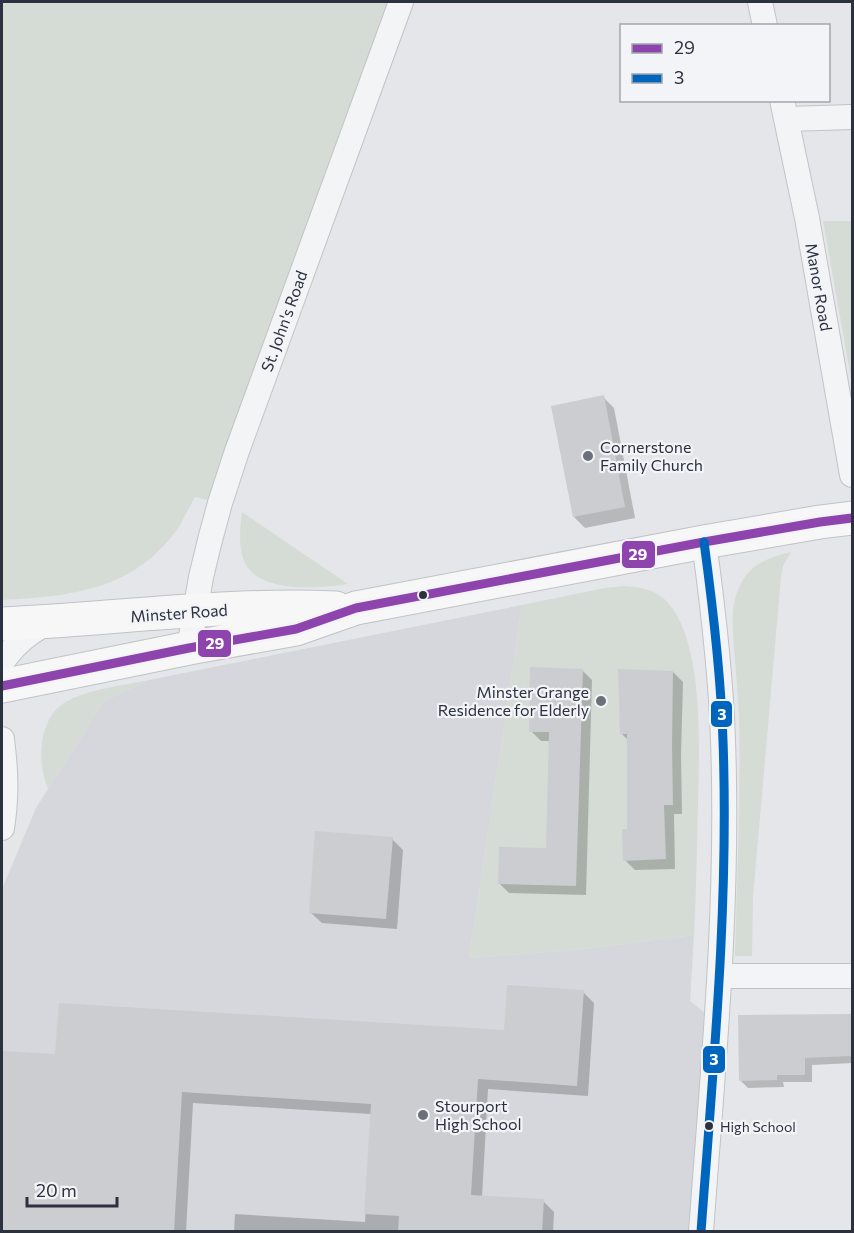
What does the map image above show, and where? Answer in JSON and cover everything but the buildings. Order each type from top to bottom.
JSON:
[{"type":"main road","name":"Minster Road","points":[[2,686],[296,629],[356,608],[704,542],[852,518]]},
{"type":"main road","name":"Minster Road","points":[[2,624],[293,606],[356,608]]},
{"type":"street","name":"St. John's Road","points":[[189,648],[210,540],[237,451],[401,2]]},
{"type":"street","points":[[760,2],[765,24]]},
{"type":"street","points":[[784,110],[852,117]]},
{"type":"street","name":"Manor Road","points":[[784,110],[807,218],[852,475]]},
{"type":"street","points":[[701,1232],[720,975],[724,842],[723,742],[719,665],[704,542]]},
{"type":"street","points":[[2,662],[27,634],[48,622]]},
{"type":"street","points":[[2,739],[6,774],[2,828]]},
{"type":"street","points":[[720,975],[852,976]]},
{"type":"shaded area","points":[[2,2],[401,2],[220,503],[195,497],[180,525],[163,547],[144,564],[123,576],[78,592],[2,600]]},
{"type":"shaded area","points":[[823,221],[852,221],[852,384]]},
{"type":"shaded area","points":[[242,512],[348,584],[292,587],[264,580],[253,573],[245,563],[241,551]]},
{"type":"shaded area","points":[[791,552],[783,566],[781,577],[753,897],[752,956],[735,956],[739,709],[733,627],[734,604],[738,590],[747,574],[766,560]]},
{"type":"shaded area","points":[[624,586],[649,590],[665,599],[681,623],[689,646],[699,730],[694,935],[576,950],[469,958],[522,605]]},
{"type":"shaded area","points":[[522,605],[469,958],[576,950],[694,935],[690,1001],[716,1022],[701,1231],[2,1232],[2,889],[36,808],[104,701],[149,680]]},
{"type":"shaded area","points":[[149,680],[104,701],[48,789],[42,766],[41,749],[46,726],[55,711],[72,698]]},
{"type":"transit line","name":"29","points":[[2,686],[296,629],[356,608],[704,542],[852,518]]},
{"type":"transit line","name":"3","points":[[701,1232],[719,987],[724,864],[723,741],[720,691],[704,542]]},
{"type":"place","name":"Cornerstone Family Church","points":[[588,456]]},
{"type":"place","name":"Minster Grange Residence for Elderly","points":[[601,701]]},
{"type":"place","name":"Stourport High School","points":[[423,1115]]},
{"type":"place","name":"High School","points":[[709,1126]]}]
